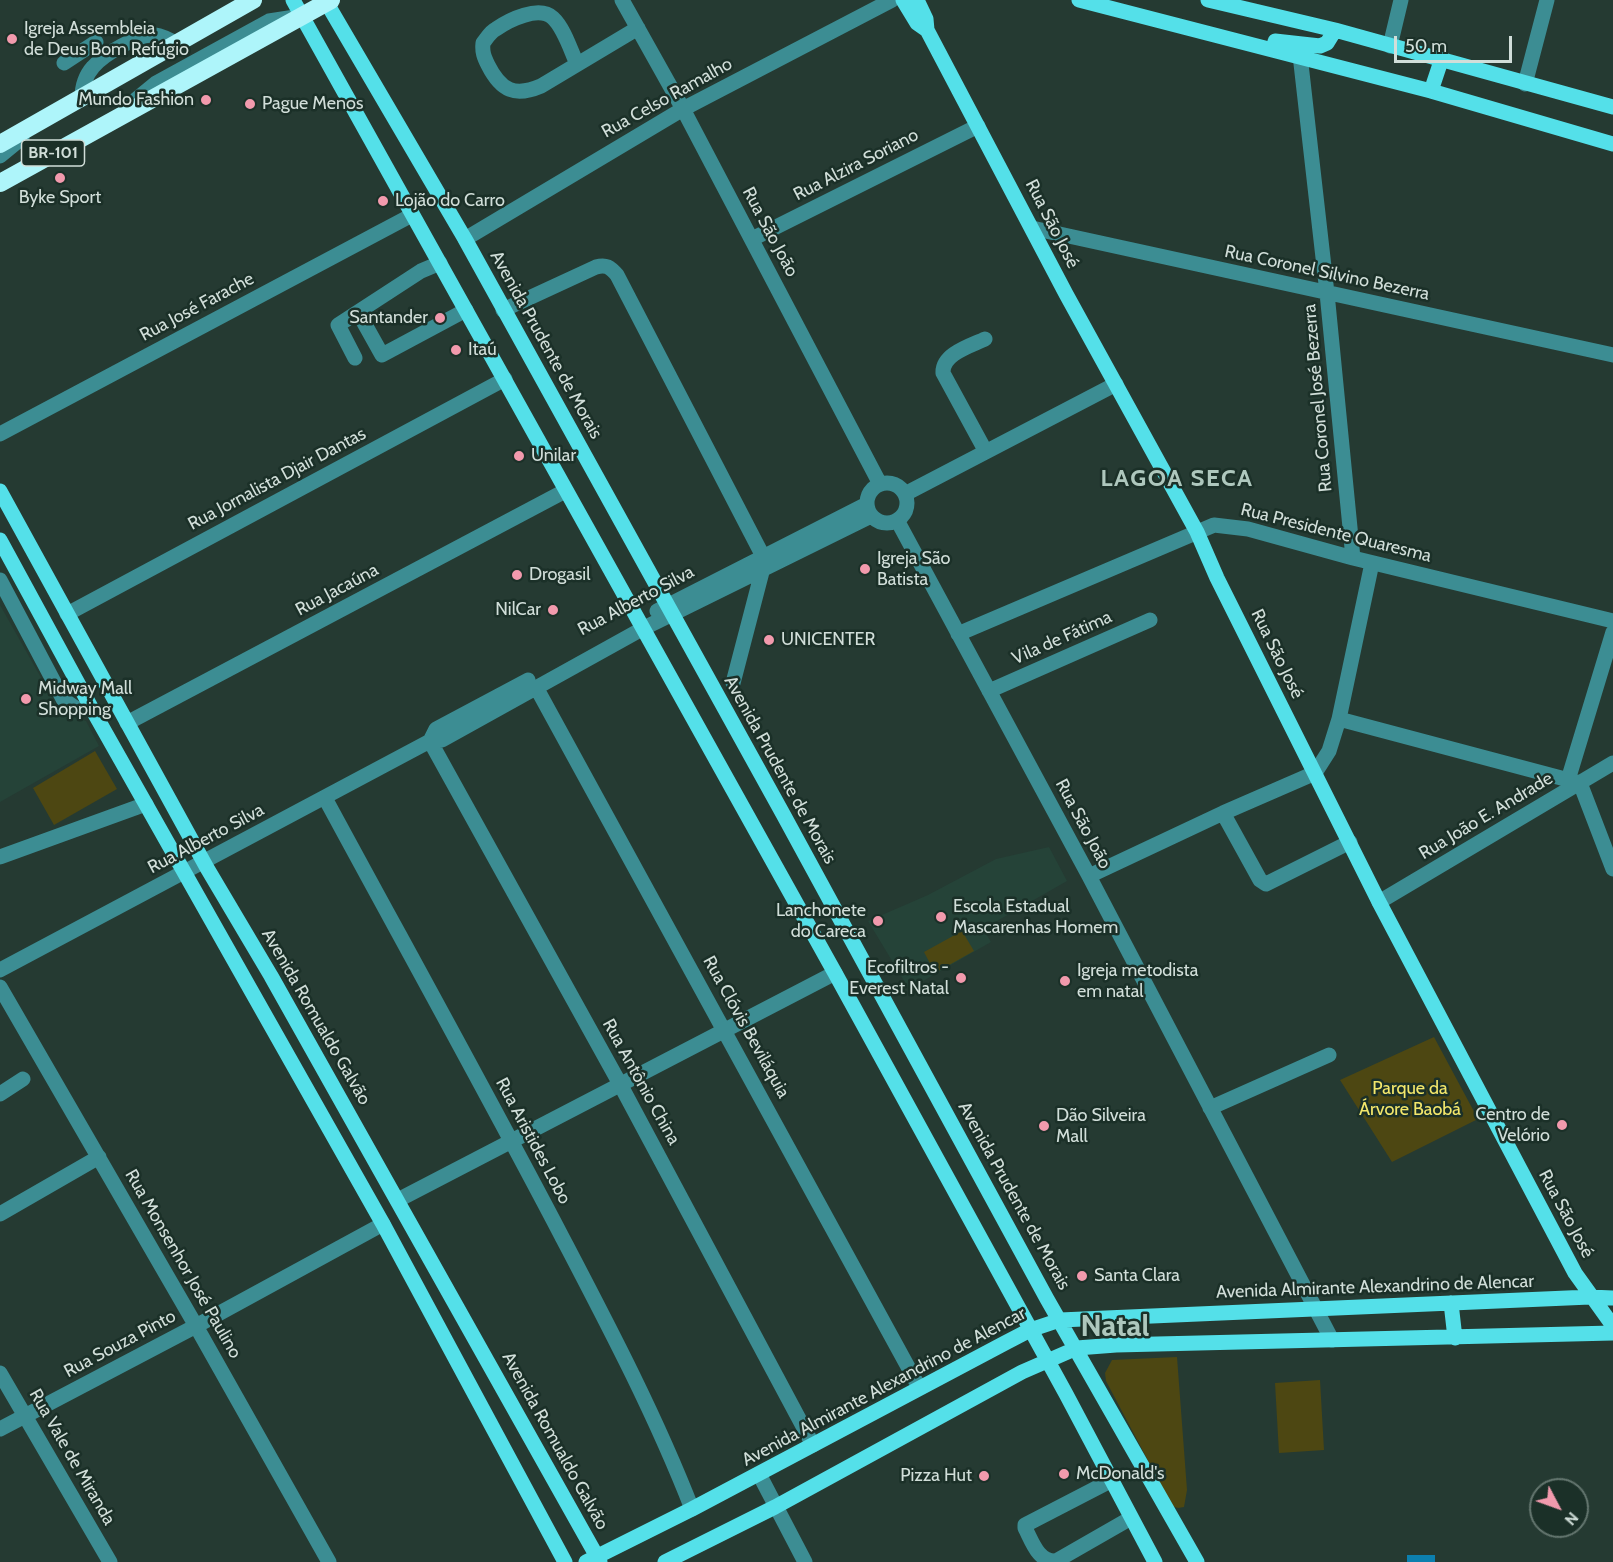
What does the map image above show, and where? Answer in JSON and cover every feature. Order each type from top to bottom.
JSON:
[{"type":"highway","name":"BR-101","points":[[0,144],[253,0]]},
{"type":"highway","name":"BR-101","points":[[0,183],[327,1]]},
{"type":"main road","points":[[293,0],[835,973],[1155,1562]]},
{"type":"main road","name":"Rua São José","points":[[903,0],[917,23],[927,30]]},
{"type":"main road","name":"Rua São José","points":[[918,0],[926,19],[927,30],[1066,294],[1197,532],[1217,578],[1379,902],[1575,1273],[1613,1326]]},
{"type":"main road","points":[[1079,0],[1431,90],[1613,144]]},
{"type":"main road","points":[[1208,0],[1236,3],[1613,107]]},
{"type":"main road","name":"Avenida Prudente de Morais","points":[[327,1],[465,239],[1060,1320],[1197,1562]]},
{"type":"main road","points":[[1225,36],[1320,46],[1327,43],[1335,30]]},
{"type":"main road","points":[[1431,90],[1441,61]]},
{"type":"main road","name":"Avenida Romualdo Galvão","points":[[0,490],[204,862],[398,1200],[594,1560]]},
{"type":"main road","points":[[0,540],[92,709],[383,1224],[565,1562]]},
{"type":"main road","name":"Avenida Almirante Alexandrino de Alencar","points":[[594,1560],[919,1387],[1030,1330],[1060,1320],[1590,1297],[1613,1298]]},
{"type":"main road","points":[[1451,1303],[1455,1338]]},
{"type":"main road","points":[[665,1562],[775,1507],[1001,1383],[1077,1348],[1116,1345],[1613,1333]]},
{"type":"street","name":"Rua São João","points":[[622,0],[683,109],[880,484]]},
{"type":"street","name":"Rua Celso Ramalho","points":[[465,239],[683,109],[892,0]]},
{"type":"street","points":[[1390,46],[1401,0]]},
{"type":"street","points":[[1525,84],[1547,0]]},
{"type":"street","points":[[577,64],[555,21],[544,14],[535,13],[515,19],[495,29],[483,43],[483,55],[492,73],[507,89],[530,91],[542,86],[638,28]]},
{"type":"street","points":[[64,63],[96,42]]},
{"type":"street","name":"Rua Coronel José Bezerra","points":[[1300,55],[1328,293],[1353,558]]},
{"type":"street","points":[[0,156],[56,113]]},
{"type":"street","name":"Rua Alzira Soriano","points":[[752,239],[978,126]]},
{"type":"street","name":"Rua José Farache","points":[[0,434],[412,215]]},
{"type":"street","name":"Rua Coronel Silvino Bezerra","points":[[1032,228],[1613,356]]},
{"type":"street","points":[[356,358],[338,325],[421,272],[440,263]]},
{"type":"street","points":[[503,310],[596,267],[603,265],[611,268],[617,275],[764,564],[733,683]]},
{"type":"street","points":[[358,312],[382,355],[466,310]]},
{"type":"street","points":[[985,339],[950,357],[943,368],[943,374],[986,452]]},
{"type":"street","name":"Rua Jornalista Djair Dantas","points":[[67,614],[505,379]]},
{"type":"street","points":[[905,494],[1116,384]]},
{"type":"street","points":[[880,484],[895,485],[905,494],[906,507],[897,520],[882,523],[869,510],[871,492],[880,484]]},
{"type":"street","name":"Rua Jacaúna","points":[[127,723],[565,491]]},
{"type":"street","name":"Rua Alberto Silva","points":[[430,741],[436,729],[869,510]]},
{"type":"street","name":"Rua São João","points":[[897,520],[1089,876],[1332,1340]]},
{"type":"street","name":"Rua Presidente Quaresma","points":[[958,634],[1214,525],[1232,526],[1372,563],[1613,621]]},
{"type":"street","points":[[1089,876],[1315,773],[1329,750],[1338,719],[1372,563]]},
{"type":"street","points":[[0,580],[63,699],[77,709],[92,709]]},
{"type":"street","name":"Vila de Fátima","points":[[989,691],[1149,620]]},
{"type":"street","name":"Rua Alberto Silva","points":[[0,970],[430,741],[442,740],[640,625]]},
{"type":"street","points":[[1613,632],[1574,782],[1613,868]]},
{"type":"street","name":"Rua Clóvis Beviláquia","points":[[536,687],[919,1387]]},
{"type":"street","points":[[1338,719],[1574,782]]},
{"type":"street","name":"Rua Antônio China","points":[[430,741],[620,1084],[813,1445]]},
{"type":"street","name":"Rua João E. Andrade","points":[[1379,902],[1574,782],[1613,763]]},
{"type":"street","name":"Rua Aristides Lobo","points":[[325,798],[512,1141],[639,1386],[672,1458],[692,1509]]},
{"type":"street","points":[[0,857],[146,804]]},
{"type":"street","points":[[1223,813],[1260,880],[1266,884],[1350,842]]},
{"type":"street","points":[[398,1200],[835,973]]},
{"type":"street","name":"Rua Monsenhor José Paulino","points":[[0,987],[329,1562]]},
{"type":"street","points":[[1210,1108],[1329,1055]]},
{"type":"street","points":[[0,1094],[23,1079]]},
{"type":"street","points":[[0,1214],[99,1157]]},
{"type":"street","name":"Rua Souza Pinto","points":[[0,1429],[383,1224]]},
{"type":"street","name":"Rua Vale de Miranda","points":[[0,1373],[110,1562]]},
{"type":"street","points":[[759,1474],[805,1562]]},
{"type":"street","points":[[1112,1480],[1025,1525],[1024,1528],[1042,1558],[1050,1562],[1056,1561],[1131,1518]]},
{"type":"shaded area","name":"Midway Mall Shopping","points":[[0,605],[57,706],[67,715],[86,721],[99,746],[0,802]]},
{"type":"shaded area","name":"Escola Estadual Mascarenhas Homem","points":[[1049,847],[1067,881],[983,929],[991,942],[909,989],[868,921],[928,895],[996,859]]},
{"type":"green space","points":[[95,751],[117,789],[54,825],[33,788]]},
{"type":"green space","points":[[962,931],[974,951],[935,973],[924,952]]},
{"type":"green space","name":"Parque da Árvore Baobá","points":[[1434,1037],[1478,1119],[1392,1162],[1340,1080]]},
{"type":"green space","points":[[1177,1357],[1187,1490],[1184,1507],[1178,1508],[1172,1506],[1106,1381],[1105,1373],[1112,1360]]},
{"type":"green space","points":[[1320,1380],[1324,1450],[1279,1453],[1275,1383]]},
{"type":"water","points":[[1407,1555],[1435,1555],[1435,1562],[1407,1562]]},
{"type":"place","name":"Igreja Assembleia de Deus Bom Refúgio","points":[[12,39]]},
{"type":"place","name":"Mundo Fashion","points":[[206,100]]},
{"type":"place","name":"Pague Menos","points":[[250,104]]},
{"type":"place","name":"Byke Sport","points":[[60,178]]},
{"type":"place","name":"Lojão do Carro","points":[[383,201]]},
{"type":"place","name":"Santander","points":[[440,318]]},
{"type":"place","name":"Itaú","points":[[456,350]]},
{"type":"place","name":"Unilar","points":[[519,456]]},
{"type":"place","name":"Igreja São Batista","points":[[865,569]]},
{"type":"place","name":"Drogasil","points":[[517,575]]},
{"type":"place","name":"NilCar","points":[[553,610]]},
{"type":"place","name":"UNICENTER","points":[[769,640]]},
{"type":"place","name":"Midway Mall Shopping","points":[[26,699]]},
{"type":"place","name":"Escola Estadual Mascarenhas Homem","points":[[941,917]]},
{"type":"place","name":"Lanchonete do Careca","points":[[878,921]]},
{"type":"place","name":"Ecofiltros - Everest Natal","points":[[961,978]]},
{"type":"place","name":"Igreja metodista em natal","points":[[1065,981]]},
{"type":"place","name":"Centro de Velório","points":[[1562,1125]]},
{"type":"place","name":"Dão Silveira Mall","points":[[1044,1126]]},
{"type":"place","name":"Santa Clara","points":[[1082,1276]]},
{"type":"place","name":"McDonald's","points":[[1064,1474]]},
{"type":"place","name":"Pizza Hut","points":[[984,1476]]},
{"type":"district","name":"LAGOA SECA","points":[[1177,479]]},
{"type":"district","name":"Natal","points":[[1115,1327]]}]
